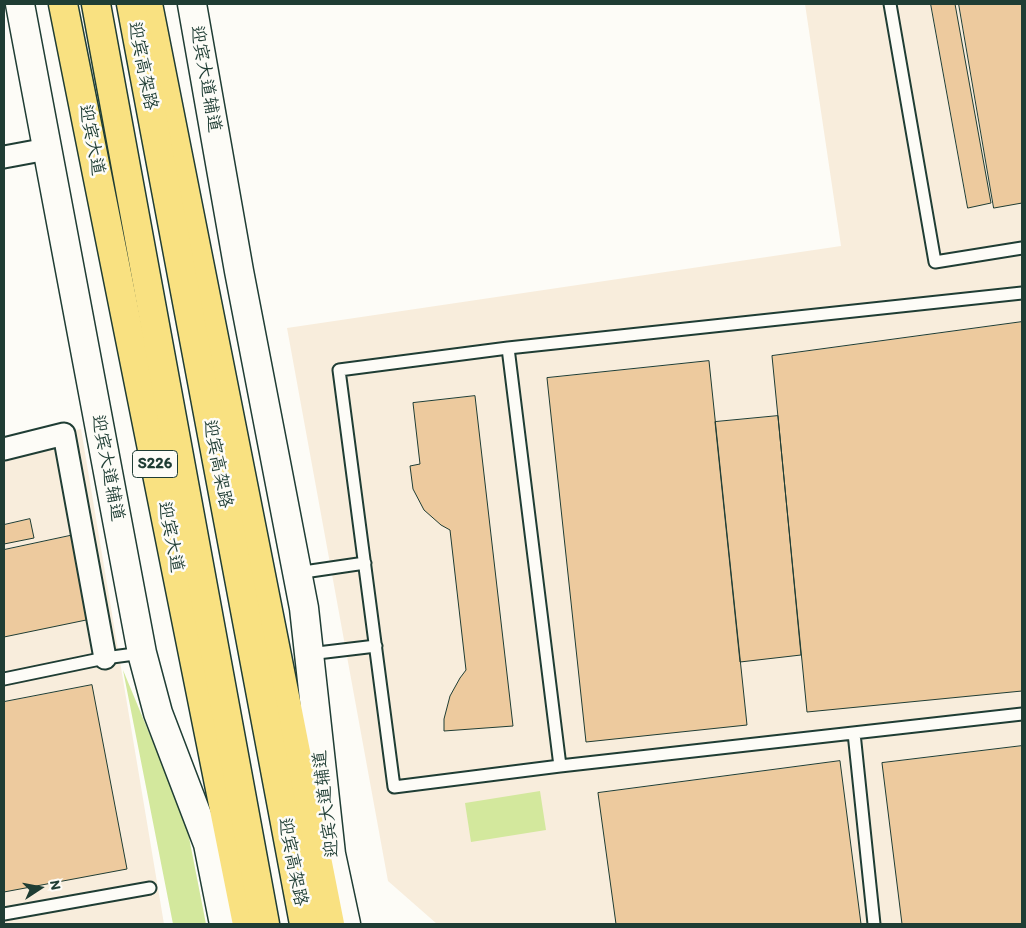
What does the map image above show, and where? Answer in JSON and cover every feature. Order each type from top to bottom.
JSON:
[{"type":"main road","name":"迎宾大道","points":[[63,4],[247,924]]},
{"type":"main road","name":"迎宾高架路","points":[[96,4],[264,924]]},
{"type":"main road","name":"迎宾高架路","points":[[131,4],[304,924]]},
{"type":"main road","points":[[148,4],[330,924]]},
{"type":"street","name":"迎宾大道辅道","points":[[20,4],[142,653],[158,713],[208,844],[224,924]]},
{"type":"street","name":"迎宾大道辅道","points":[[192,4],[239,270],[304,608],[331,854],[346,924]]},
{"type":"street","points":[[4,157],[46,149]]},
{"type":"street","points":[[4,449],[64,434],[105,658]]},
{"type":"lane","points":[[890,4],[934,262],[1022,248]]},
{"type":"lane","points":[[1022,292],[508,348],[339,370],[394,787],[560,766],[1022,714]]},
{"type":"lane","points":[[508,348],[560,766]]},
{"type":"lane","points":[[297,573],[365,563]]},
{"type":"lane","points":[[310,654],[376,646]]},
{"type":"lane","points":[[4,680],[105,658],[142,653]]},
{"type":"lane","points":[[854,733],[874,924]]},
{"type":"lane","points":[[4,914],[150,888]]},
{"type":"shaded area","points":[[805,4],[1022,4],[1022,924],[437,924],[388,881],[287,328],[841,246]]},
{"type":"shaded area","points":[[81,429],[164,924],[4,924],[4,447]]},
{"type":"green space","points":[[123,670],[186,822],[206,924],[173,924]]},
{"type":"green space","points":[[540,791],[546,830],[471,842],[465,803]]},
{"type":"building","points":[[931,4],[955,4],[991,203],[968,208]]},
{"type":"building","points":[[959,4],[1022,4],[1022,203],[994,208]]},
{"type":"building","points":[[1022,322],[1022,691],[807,712],[772,356]]},
{"type":"building","points":[[709,361],[747,725],[586,742],[547,378]]},
{"type":"building","points":[[475,396],[513,726],[444,731],[444,719],[450,696],[466,670],[450,530],[441,525],[424,510],[413,489],[410,466],[420,464],[413,403]]},
{"type":"building","points":[[778,416],[801,655],[740,662],[715,422]]},
{"type":"building","points":[[30,519],[34,538],[4,544],[4,525]]},
{"type":"building","points":[[74,535],[91,619],[4,637],[4,550]]},
{"type":"building","points":[[92,685],[127,869],[4,892],[4,702]]},
{"type":"building","points":[[1022,746],[1022,924],[902,924],[882,763]]},
{"type":"building","points":[[840,761],[861,924],[616,924],[598,793]]}]
